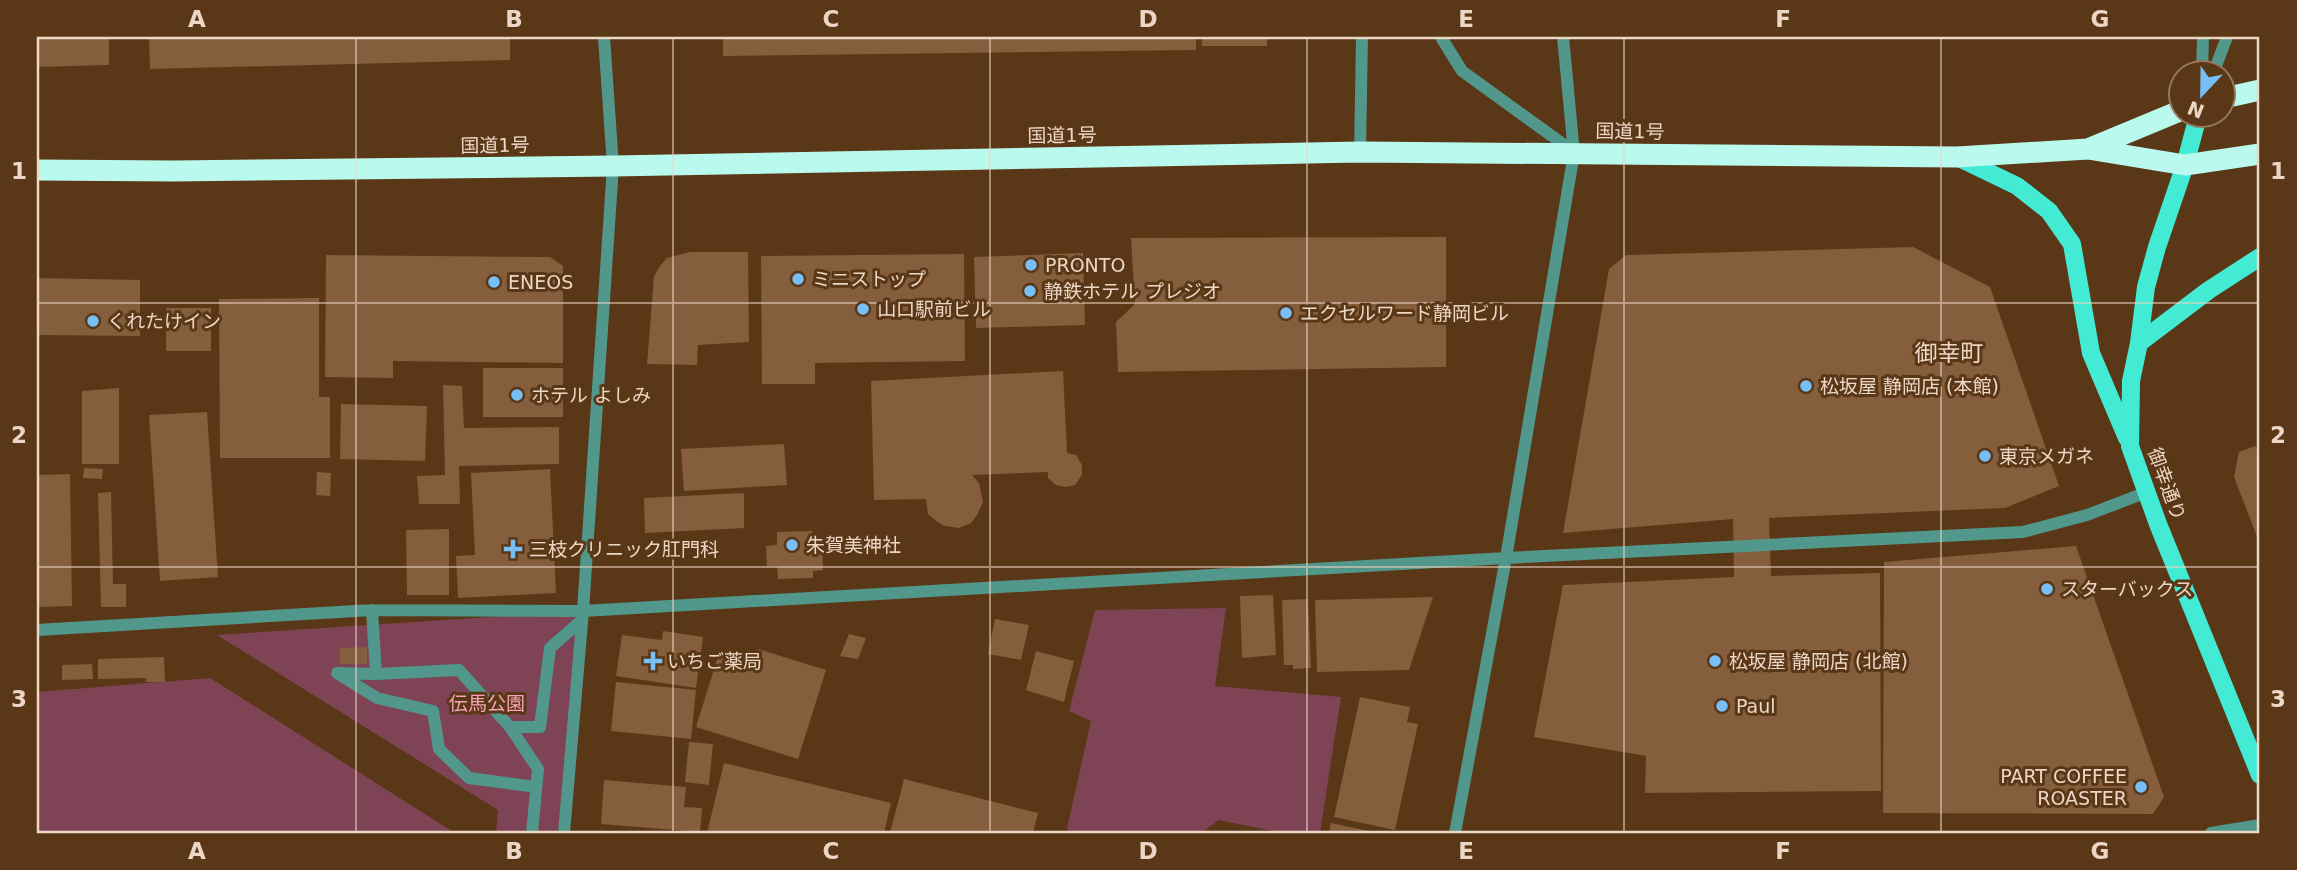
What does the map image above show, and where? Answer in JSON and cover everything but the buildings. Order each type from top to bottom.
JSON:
[{"type":"highway","points":[[2238,95],[2260,90]]},
{"type":"highway","name":"国道1号","points":[[2088,149],[2168,116]]},
{"type":"highway","name":"国道1号","points":[[37,170],[613,166],[1360,152],[1957,157],[2088,149],[2185,165],[2260,154]]},
{"type":"main road","name":"御幸通り","points":[[2194,130],[2146,288],[2131,381],[2130,446],[2260,775]]},
{"type":"main road","points":[[1957,157],[2017,186],[2049,211],[2072,244],[2091,353],[2130,446]]},
{"type":"main road","points":[[2139,343],[2209,290],[2260,257]]},
{"type":"street","points":[[564,833],[613,166],[604,37]]},
{"type":"street","points":[[1360,152],[1362,37]]},
{"type":"street","points":[[1441,37],[1462,71],[1574,153]]},
{"type":"street","points":[[1455,833],[1506,558],[1574,153],[1563,37]]},
{"type":"street","points":[[2202,60],[2203,37]]},
{"type":"street","points":[[2218,60],[2227,37]]},
{"type":"street","points":[[37,630],[372,610],[582,615],[1506,558],[2023,532],[2087,515],[2147,492]]},
{"type":"street","points":[[372,610],[376,674]]},
{"type":"street","points":[[510,727],[540,727],[550,648],[582,615]]},
{"type":"street","points":[[532,833],[538,769],[510,727],[459,670],[337,673],[377,698],[433,711],[439,749],[469,778],[536,787]]},
{"type":"street","points":[[2211,833],[2260,825]]},
{"type":"green space","points":[[1226,608],[1215,686],[1341,697],[1320,833],[1283,833],[1219,820],[1201,833],[1066,833],[1091,721],[1069,711],[1095,610]]},
{"type":"green space","name":"伝馬公園","points":[[583,611],[558,833],[496,833],[498,810],[217,635]]},
{"type":"green space","points":[[210,678],[455,833],[37,833],[37,692]]},
{"type":"place","name":"PRONTO","points":[[1031,265]]},
{"type":"place","name":"ミニストップ","points":[[798,279]]},
{"type":"place","name":"ENEOS","points":[[494,282]]},
{"type":"place","name":"静鉄ホテル プレジオ","points":[[1030,291]]},
{"type":"place","name":"山口駅前ビル","points":[[863,309]]},
{"type":"place","name":"エクセルワード静岡ビル","points":[[1286,313]]},
{"type":"place","name":"くれたけイン","points":[[93,321]]},
{"type":"place","name":"松坂屋 静岡店 (本館)","points":[[1806,386]]},
{"type":"place","name":"ホテル よしみ","points":[[517,395]]},
{"type":"place","name":"東京メガネ","points":[[1985,456]]},
{"type":"place","name":"朱賀美神社","points":[[792,545]]},
{"type":"place","name":"三枝クリニック肛門科","points":[[513,549]]},
{"type":"place","name":"スターバックス","points":[[2047,589]]},
{"type":"place","name":"いちご薬局","points":[[653,661]]},
{"type":"place","name":"松坂屋 静岡店 (北館)","points":[[1715,661]]},
{"type":"place","name":"Paul","points":[[1722,706]]},
{"type":"place","name":"PART COFFEE ROASTER","points":[[2141,787]]},
{"type":"district","name":"御幸町","points":[[1949,353]]}]
